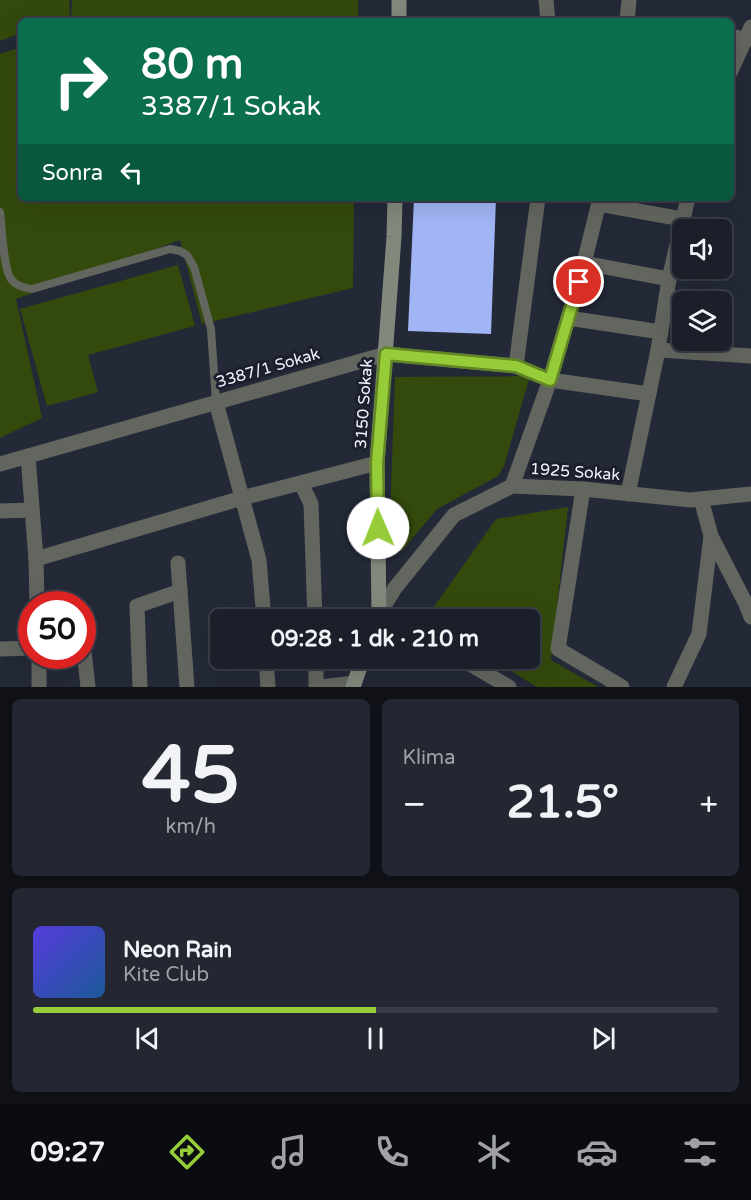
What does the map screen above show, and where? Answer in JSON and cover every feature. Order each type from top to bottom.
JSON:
[{"type":"main road","points":[[399,0],[399,18]]},
{"type":"main road","name":"3150 Sokak","points":[[382,609],[377,463],[395,201]]},
{"type":"main road","points":[[353,685],[359,669]]},
{"type":"street","points":[[546,0],[548,18]]},
{"type":"street","points":[[627,18],[630,0]]},
{"type":"street","points":[[734,35],[749,33]]},
{"type":"street","points":[[734,65],[749,33]]},
{"type":"street","points":[[516,366],[538,201]]},
{"type":"street","points":[[512,486],[550,380],[584,263],[599,201],[682,219],[687,201]]},
{"type":"street","points":[[584,263],[669,279]]},
{"type":"street","points":[[628,494],[662,332],[672,265]]},
{"type":"street","points":[[568,318],[662,332]]},
{"type":"street","points":[[658,350],[751,356]]},
{"type":"street","name":"3387/1 Sokak","points":[[0,464],[386,354],[516,366],[550,380],[649,394]]},
{"type":"street","points":[[216,402],[259,560],[263,609]]},
{"type":"street","points":[[28,456],[37,591]]},
{"type":"street","points":[[36,559],[242,498],[377,463]]},
{"type":"street","points":[[301,483],[311,504],[315,609]]},
{"type":"street","name":"1925 Sokak","points":[[386,609],[396,588],[454,515],[512,486],[583,489],[690,500],[751,494]]},
{"type":"street","points":[[583,489],[558,649],[622,687]]},
{"type":"street","points":[[701,499],[711,536],[751,617]]},
{"type":"street","points":[[0,511],[32,510]]},
{"type":"street","points":[[674,687],[699,634],[711,536]]},
{"type":"street","points":[[178,563],[187,687]]},
{"type":"street","points":[[140,687],[137,606],[180,591]]},
{"type":"street","points":[[0,649],[18,648]]},
{"type":"street","points":[[39,669],[39,687]]},
{"type":"street","points":[[86,669],[88,687]]},
{"type":"street","points":[[267,669],[268,687]]},
{"type":"street","points":[[316,669],[316,687]]},
{"type":"street","points":[[479,669],[509,687]]},
{"type":"street","points":[[322,687],[353,685]]},
{"type":"lane","points":[[0,212],[7,271],[16,284],[26,289],[170,249],[186,255],[194,267],[211,329],[216,402]]},
{"type":"green space","points":[[0,0],[69,0],[70,15],[62,18],[18,18],[18,34],[0,41]]},
{"type":"green space","points":[[72,0],[358,0],[358,18],[71,18]]},
{"type":"green space","points":[[18,48],[18,201],[354,201],[353,288],[202,324],[180,240],[16,299],[42,418],[0,438],[0,54]]},
{"type":"green space","points":[[178,265],[195,326],[88,355],[98,392],[47,406],[20,309]]},
{"type":"green space","points":[[530,376],[504,466],[498,476],[437,509],[402,551],[395,551],[389,546],[395,377]]},
{"type":"green space","points":[[568,507],[551,660],[598,687],[537,687],[507,669],[540,669],[540,609],[432,609],[496,519]]},
{"type":"building","points":[[414,201],[496,201],[491,334],[408,331]]},
{"type":"route","points":[[378,528],[377,463],[386,354],[516,366],[550,380],[579,282]]}]
